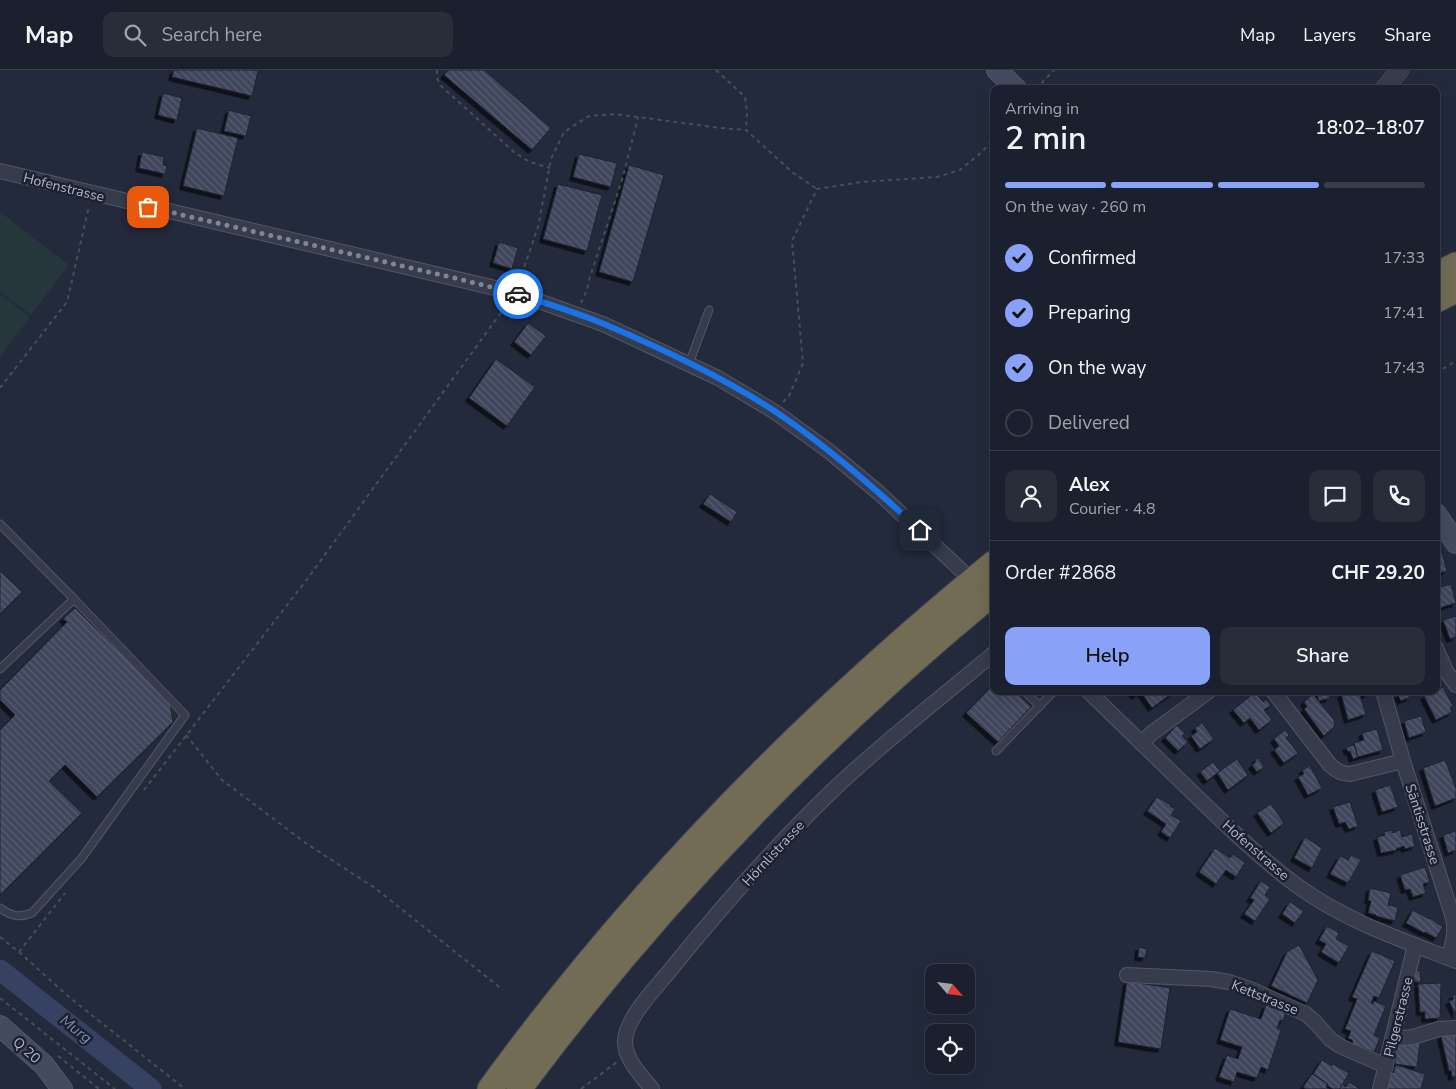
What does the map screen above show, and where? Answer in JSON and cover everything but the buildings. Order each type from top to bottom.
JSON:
[{"type":"highway","points":[[1440,273],[1456,265]]},
{"type":"highway","points":[[1440,298],[1456,290]]},
{"type":"highway","points":[[490,1089],[603,945],[731,802],[857,680],[941,606],[990,566]]},
{"type":"highway","points":[[519,1089],[610,972],[681,890],[755,810],[874,695],[946,631],[990,595]]},
{"type":"main road","points":[[997,70],[1012,85]]},
{"type":"main road","points":[[1440,520],[1456,543]]},
{"type":"main road","name":"Q 20","points":[[0,1026],[38,1060],[58,1082],[69,1089]]},
{"type":"street","points":[[1387,85],[1400,70]]},
{"type":"street","name":"Hofenstrasse","points":[[0,171],[516,293],[603,324],[718,378],[775,412],[830,452],[880,493],[962,571]]},
{"type":"street","name":"Hörnlistrasse","points":[[627,1055],[625,1042],[627,1032],[643,1004],[707,924],[767,858],[833,791],[882,746],[990,656]]},
{"type":"street","points":[[1440,657],[1446,671],[1456,685]]},
{"type":"street","name":"Hofenstrasse","points":[[1092,695],[1232,830],[1270,865],[1300,888],[1333,908],[1372,927],[1452,960]]},
{"type":"street","points":[[1142,743],[1152,733],[1203,695]]},
{"type":"street","points":[[1276,695],[1335,770],[1343,774],[1350,774],[1403,761]]},
{"type":"street","name":"Säntisstrasse","points":[[1384,695],[1453,918],[1455,928],[1452,960]]},
{"type":"street","name":"Pilgerstrasse","points":[[1380,1089],[1415,945]]},
{"type":"street","name":"Kettstrasse","points":[[1127,975],[1211,979],[1229,982],[1250,989],[1306,1014],[1331,1040],[1342,1047],[1386,1066]]},
{"type":"street","points":[[1392,1039],[1413,1037],[1439,1029],[1456,1028]]},
{"type":"street","points":[[627,1055],[652,1089]]},
{"type":"lane","points":[[689,364],[709,310]]},
{"type":"lane","points":[[0,524],[74,598],[185,715],[81,859],[32,913],[23,917],[12,915],[0,908]]},
{"type":"lane","points":[[0,669],[74,598]]},
{"type":"lane","points":[[1028,695],[1040,706]]},
{"type":"lane","points":[[996,751],[1050,695]]},
{"type":"path","points":[[437,70],[437,78],[441,86],[493,134],[530,162],[550,168]]},
{"type":"path","points":[[716,70],[746,98],[746,130]]},
{"type":"path","points":[[1040,85],[1054,70]]},
{"type":"path","points":[[144,789],[308,578],[516,293],[538,227],[552,159],[564,132],[589,116],[615,114],[746,130],[792,172],[817,189],[861,182],[937,178],[960,170],[982,152],[990,143]]},
{"type":"path","points":[[578,315],[623,177],[638,117]]},
{"type":"path","points":[[775,412],[789,396],[803,363],[792,241],[817,189]]},
{"type":"path","points":[[0,388],[66,302],[92,194]]},
{"type":"path","points":[[1440,371],[1456,361]]},
{"type":"path","points":[[186,735],[222,780],[307,844],[374,888],[503,990]]},
{"type":"path","points":[[19,952],[67,890]]},
{"type":"path","points":[[0,937],[70,997],[186,1089]]},
{"type":"path","points":[[0,998],[115,1089]]},
{"type":"path","points":[[581,1089],[627,1055]]},
{"type":"shaded area","points":[[0,212],[69,265],[31,315],[0,292]]},
{"type":"shaded area","points":[[0,294],[30,317],[0,357]]},
{"type":"waterway","name":"Murg","points":[[0,970],[151,1089]]},
{"type":"way so far","points":[[148,207],[518,294]]},
{"type":"route","points":[[518,294],[603,324],[718,378],[775,412],[804,432],[880,493],[920,530]]}]
